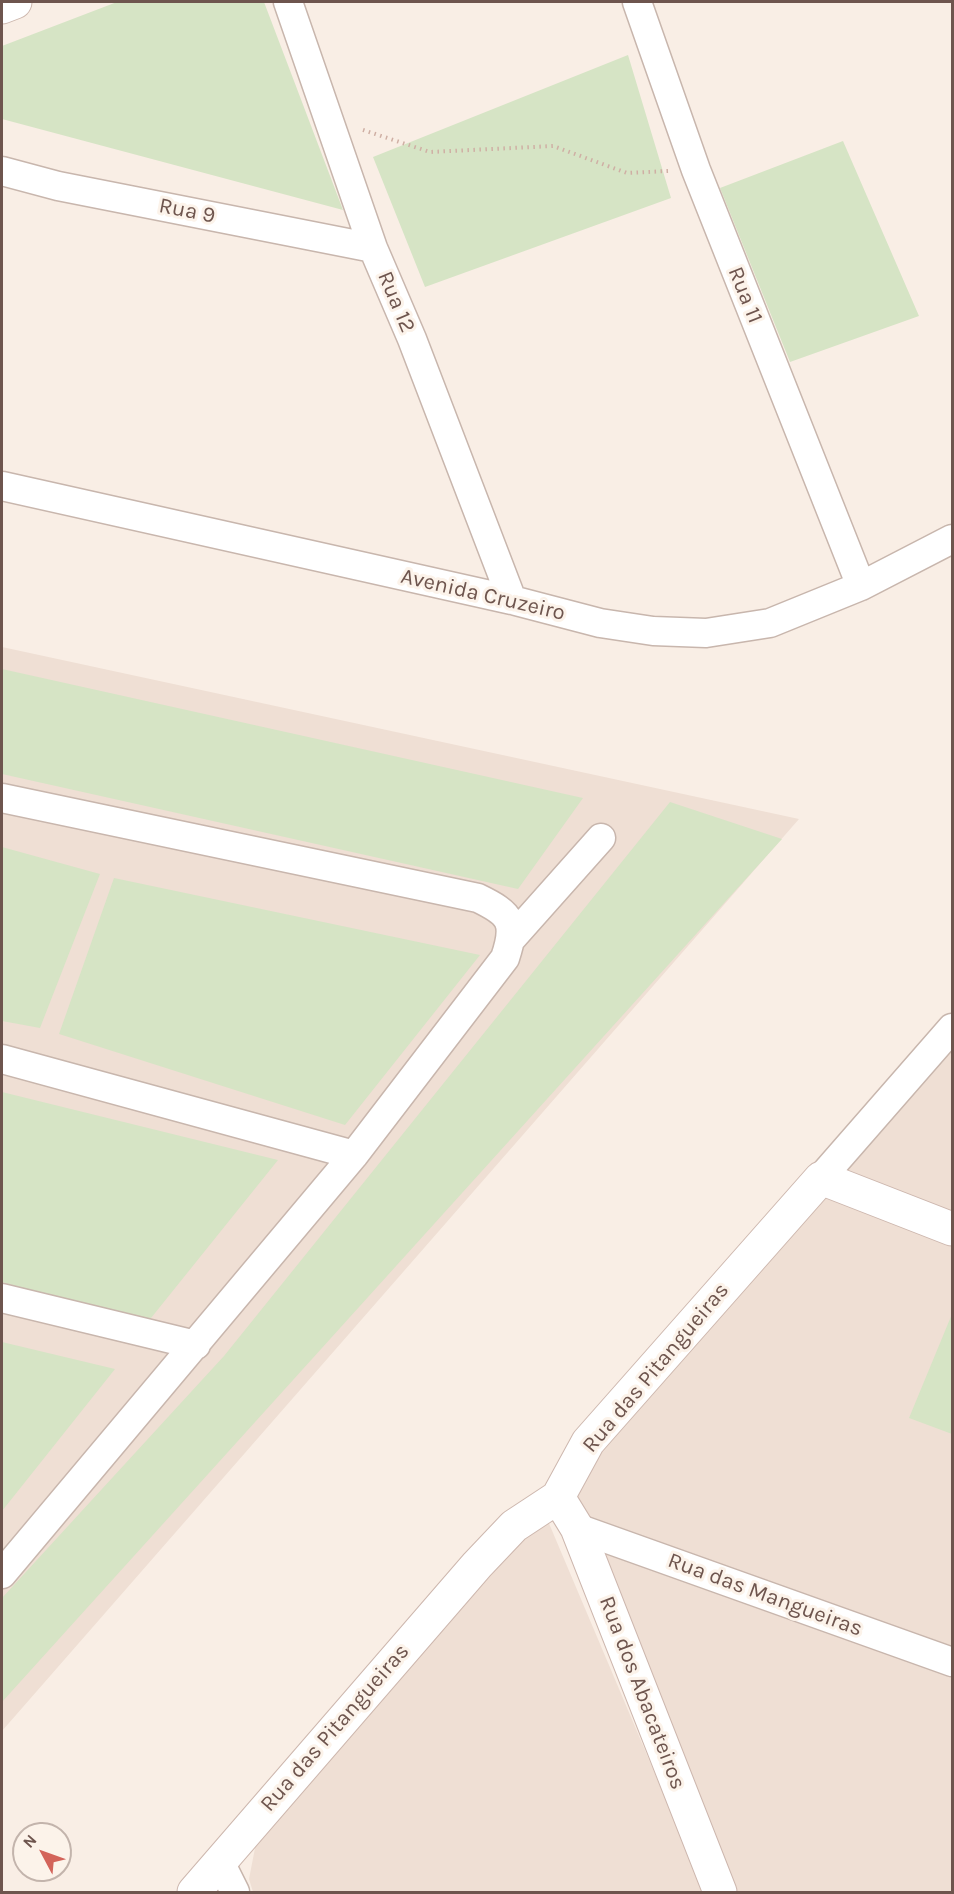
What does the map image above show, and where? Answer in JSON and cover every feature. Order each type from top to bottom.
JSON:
[{"type":"street","points":[[2,7],[15,2]]},
{"type":"street","name":"Rua 12","points":[[288,2],[373,248],[412,339],[512,600]]},
{"type":"street","name":"Rua 11","points":[[637,2],[696,170],[861,586]]},
{"type":"street","name":"Rua 9","points":[[2,171],[58,186],[373,248]]},
{"type":"street","name":"Avenida Cruzeiro","points":[[2,486],[512,600],[600,623],[653,631],[706,633],[770,623],[861,586],[952,539]]},
{"type":"street","points":[[2,798],[477,898],[499,908],[510,922],[512,938]]},
{"type":"street","points":[[6,1562],[196,1345],[354,1155],[505,958],[512,938],[601,838]]},
{"type":"street","name":"Rua das Pitangueiras","points":[[194,1893],[477,1565],[514,1526],[558,1497],[588,1442],[952,1028]]},
{"type":"street","points":[[2,1059],[354,1155]]},
{"type":"street","points":[[821,1178],[952,1229]]},
{"type":"street","points":[[2,1298],[196,1345]]},
{"type":"street","name":"Rua dos Abacateiros","points":[[558,1497],[577,1528],[720,1893]]},
{"type":"street","name":"Rua das Mangueiras","points":[[577,1528],[952,1662]]},
{"type":"street","points":[[220,1862],[235,1893]]},
{"type":"path","points":[[327,117],[430,152],[554,146],[627,172],[696,170]]},
{"type":"shaded area","points":[[2,647],[799,819],[2,1731]]},
{"type":"shaded area","points":[[952,1028],[952,1892],[720,1892],[558,1497]]},
{"type":"shaded area","points":[[545,1514],[705,1892],[253,1892],[249,1879],[256,1843]]},
{"type":"green space","points":[[117,2],[264,2],[343,210],[2,119],[2,46]]},
{"type":"green space","points":[[628,55],[671,198],[425,287],[373,157]]},
{"type":"green space","points":[[843,141],[919,316],[790,362],[720,188]]},
{"type":"green space","points":[[2,669],[583,798],[518,889],[2,774]]},
{"type":"green space","points":[[670,802],[782,839],[2,1702],[2,1598],[224,1356]]},
{"type":"green space","points":[[2,847],[100,874],[40,1028],[2,1021]]},
{"type":"green space","points":[[114,878],[480,955],[345,1125],[59,1034]]},
{"type":"green space","points":[[2,1092],[278,1160],[147,1323],[2,1282]]},
{"type":"green space","points":[[952,1314],[952,1434],[909,1418]]},
{"type":"green space","points":[[2,1342],[115,1369],[2,1511]]}]
